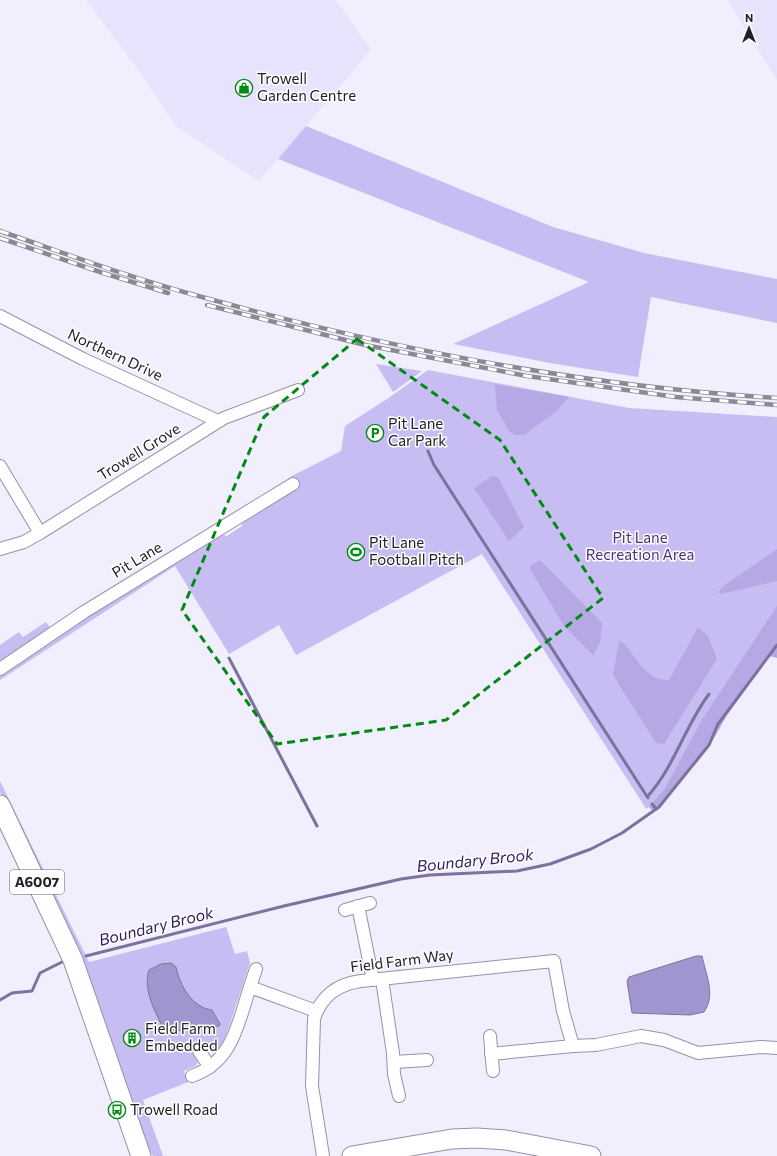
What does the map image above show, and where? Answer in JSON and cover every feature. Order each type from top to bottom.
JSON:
[{"type":"main road","name":"A6007","points":[[0,806],[73,960],[139,1152]]},
{"type":"main road","points":[[352,1156],[452,1139],[477,1138],[506,1140],[591,1156]]},
{"type":"street","name":"Northern Drive","points":[[0,316],[83,359],[218,421]]},
{"type":"street","name":"Trowell Grove","points":[[0,549],[24,542],[40,533],[218,421],[298,390]]},
{"type":"street","points":[[0,466],[40,533]]},
{"type":"street","name":"Pit Lane","points":[[0,669],[84,612],[293,484]]},
{"type":"street","points":[[345,910],[370,903]]},
{"type":"street","points":[[358,906],[378,980],[399,1096]]},
{"type":"street","name":"Field Farm Way","points":[[316,1011],[330,993],[336,988],[351,983],[554,961],[563,1011],[573,1046]]},
{"type":"street","points":[[192,1076],[210,1067],[220,1059],[229,1047],[256,969]]},
{"type":"street","points":[[250,987],[316,1011],[312,1086],[324,1156]]},
{"type":"street","points":[[490,1036],[493,1071]]},
{"type":"street","points":[[492,1054],[596,1045],[641,1036],[664,1040],[698,1053],[761,1047],[777,1048]]},
{"type":"street","points":[[199,1051],[210,1067]]},
{"type":"street","points":[[394,1062],[427,1060]]},
{"type":"highlighted area","points":[[357,339],[500,440],[603,598],[446,720],[277,744],[182,610],[264,417]]},
{"type":"shaded area","name":"Trowell Garden Centre","points":[[86,0],[336,0],[371,50],[259,181],[175,125],[139,71]]},
{"type":"shaded area","points":[[728,0],[777,0],[777,80],[760,53]]},
{"type":"shaded area","points":[[495,384],[569,397],[558,410],[524,435],[515,435],[509,431],[497,410]]},
{"type":"shaded area","points":[[492,476],[498,477],[524,527],[509,541],[474,488]]},
{"type":"shaded area","points":[[777,549],[777,581],[720,594],[718,592],[725,585]]},
{"type":"shaded area","points":[[540,560],[602,623],[600,643],[593,655],[564,626],[529,567]]},
{"type":"shaded area","points":[[777,606],[777,658],[769,656],[727,715],[710,745],[653,811],[649,807],[664,790],[703,718]]},
{"type":"shaded area","points":[[698,627],[708,636],[717,659],[664,744],[656,743],[613,675],[619,641],[624,643],[643,668],[649,673],[655,677],[669,680]]},
{"type":"shaded area","points":[[696,956],[702,956],[710,992],[708,1005],[704,1012],[690,1015],[632,1013],[627,981],[629,977]]},
{"type":"shaded area","points":[[171,963],[176,967],[179,979],[188,995],[197,1004],[212,1010],[220,1024],[219,1026],[176,1031],[164,1030],[150,999],[147,984],[149,970],[161,964]]},
{"type":"green space","points":[[306,126],[553,227],[644,253],[777,279],[777,323],[651,297],[638,377],[550,363],[453,344],[589,282],[278,159]]},
{"type":"green space","points":[[376,364],[422,371],[393,392]]},
{"type":"green space","name":"Pit Lane Recreation Area","points":[[428,370],[629,408],[777,417],[777,646],[727,715],[710,745],[653,811],[649,807],[646,809],[482,554],[296,655],[279,625],[229,654],[175,566],[0,680],[0,674],[55,635],[219,533],[227,536],[242,526],[241,520],[264,510],[295,487],[290,477],[341,451],[345,426]]},
{"type":"green space","points":[[46,622],[51,629],[0,662],[0,645],[19,632],[23,637]]},
{"type":"green space","points":[[0,781],[89,962],[226,927],[235,954],[247,951],[250,963],[227,1033],[221,1046],[214,1052],[209,1051],[202,1042],[192,1050],[198,1062],[196,1066],[184,1071],[188,1082],[143,1100],[163,1156],[153,1156],[140,1132],[18,828],[0,792]]},
{"type":"waterway","points":[[428,451],[434,465],[648,798]]},
{"type":"waterway","name":"Boundary Brook","points":[[86,956],[284,906],[401,879],[430,875],[517,871],[550,864],[591,849],[622,833],[659,807],[709,745],[718,724],[777,645]]},
{"type":"waterway","points":[[229,658],[317,826]]},
{"type":"waterway","points":[[648,796],[665,772],[693,719],[709,694]]},
{"type":"waterway","name":"Boundary Brook","points":[[652,804],[656,809]]},
{"type":"waterway","name":"Boundary Brook","points":[[0,1000],[12,993],[32,991],[40,973],[62,962]]},
{"type":"railway","points":[[0,231],[100,266],[176,290],[273,316],[415,349],[559,374],[631,384],[777,398]]},
{"type":"railway","points":[[0,238],[168,293]]},
{"type":"railway","points":[[207,305],[365,345],[527,376],[676,397],[777,405]]},
{"type":"place","name":"Trowell Garden Centre","points":[[244,88]]},
{"type":"place","name":"Pit Lane Car Park","points":[[375,433]]},
{"type":"place","name":"Pit Lane Football Pitch","points":[[356,552]]},
{"type":"place","name":"Field Farm Embedded","points":[[132,1038]]},
{"type":"place","name":"Trowell Road","points":[[117,1110]]}]
